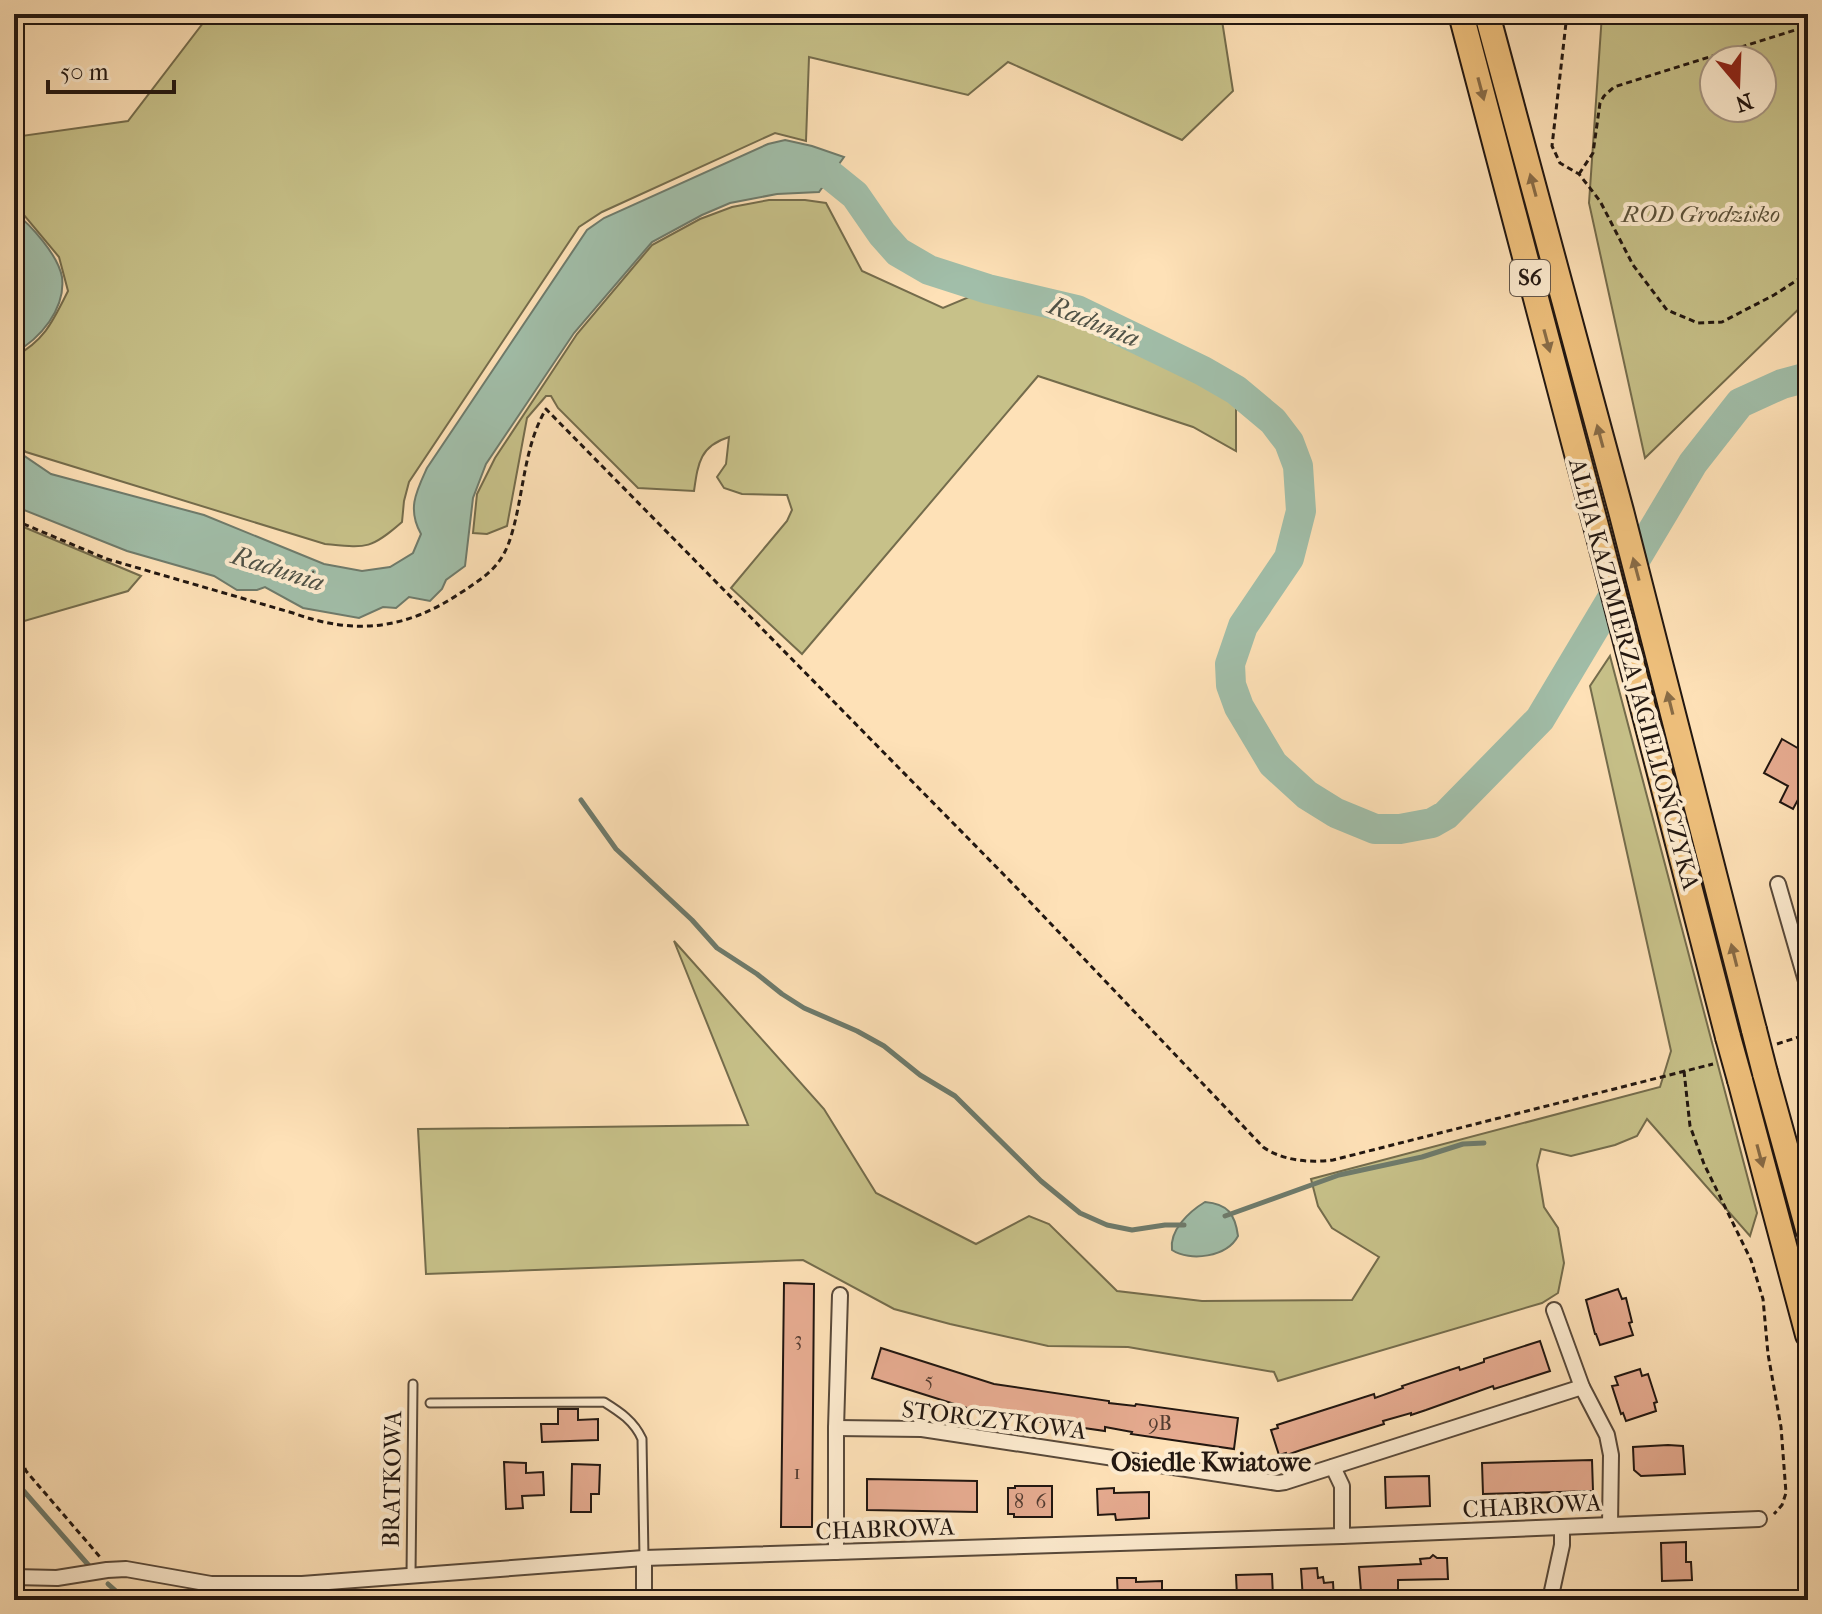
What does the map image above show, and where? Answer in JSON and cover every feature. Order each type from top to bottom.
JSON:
[{"type":"highway","name":"ALEJA KAZIMIERZA JAGIELLOŃCZYKA","points":[[1461,14],[1808,1335]]},
{"type":"highway","name":"ALEJA KAZIMIERZA JAGIELLOŃCZYKA","points":[[1487,14],[1621,511],[1808,1229]]},
{"type":"street","points":[[1778,884],[1808,988]]},
{"type":"street","points":[[836,1552],[840,1295]]},
{"type":"street","points":[[1554,1310],[1582,1387],[1607,1435],[1611,1455],[1610,1525]]},
{"type":"street","name":"STORCZYKOWA","points":[[836,1428],[922,1429],[1278,1483],[1582,1387]]},
{"type":"street","points":[[1333,1467],[1342,1486],[1342,1536]]},
{"type":"street","name":"CHABROWA","points":[[14,1577],[57,1578],[126,1569],[211,1584],[302,1584],[644,1558],[1342,1536],[1759,1519]]},
{"type":"street","points":[[1550,1600],[1562,1545],[1562,1527]]},
{"type":"street","points":[[644,1558],[644,1600]]},
{"type":"lane","name":"BRATKOWA","points":[[411,1575],[413,1384]]},
{"type":"lane","points":[[430,1403],[584,1400],[604,1402],[625,1415],[637,1427],[642,1439],[644,1558]]},
{"type":"path","points":[[1567,14],[1552,146],[1560,163],[1579,174],[1600,201],[1633,265],[1667,310],[1698,323],[1722,322],[1808,273]]},
{"type":"path","points":[[1579,174],[1593,153],[1600,103],[1614,87],[1808,26]]},
{"type":"path","points":[[14,520],[107,559],[318,622],[363,627],[408,620],[428,613],[492,572],[504,554],[512,533],[536,427],[546,409],[1002,873],[1263,1147],[1274,1154],[1289,1159],[1333,1160],[1713,1064]]},
{"type":"path","points":[[1779,1044],[1808,1034]]},
{"type":"path","points":[[1684,1071],[1690,1126],[1704,1164],[1751,1260],[1763,1299],[1768,1354],[1781,1427],[1786,1493],[1782,1505],[1774,1514],[1759,1519]]},
{"type":"path","points":[[14,1440],[26,1471],[104,1562],[107,1570]]},
{"type":"green space","points":[[210,14],[1221,14],[1233,91],[1182,140],[1008,62],[968,95],[809,57],[806,141],[775,133],[602,212],[579,227],[409,482],[402,522],[374,542],[350,546],[325,544],[26,452],[14,442],[14,357],[41,337],[68,291],[59,257],[14,207],[14,137],[128,121]]},
{"type":"green space","name":"ROD Grodzisko","points":[[1602,14],[1808,14],[1808,300],[1645,458],[1589,203]]},
{"type":"green space","points":[[769,200],[826,203],[862,271],[943,308],[988,289],[1077,310],[1203,371],[1236,390],[1236,451],[1193,427],[1038,376],[802,654],[731,588],[787,521],[792,510],[787,495],[742,494],[724,488],[717,477],[726,464],[729,437],[712,445],[702,457],[694,491],[638,488],[558,408],[551,396],[546,396],[527,418],[507,526],[487,534],[473,533],[477,494],[495,458],[577,334],[652,245],[700,219],[732,207]]},
{"type":"green space","points":[[14,523],[141,576],[128,591],[14,624]]},
{"type":"green space","points":[[1610,656],[1757,1213],[1750,1236],[1647,1119],[1637,1136],[1615,1145],[1571,1156],[1541,1149],[1537,1165],[1544,1207],[1558,1228],[1564,1263],[1558,1293],[1542,1303],[1278,1381],[1274,1372],[1128,1347],[1048,1346],[950,1324],[894,1309],[803,1260],[426,1274],[418,1129],[748,1125],[674,941],[824,1109],[876,1193],[976,1244],[1029,1216],[1049,1224],[1117,1291],[1202,1301],[1352,1300],[1379,1257],[1332,1228],[1318,1206],[1311,1179],[1660,1087],[1671,1051],[1590,686]]},
{"type":"water","points":[[785,140],[844,157],[819,192],[777,194],[730,203],[652,242],[574,333],[486,464],[473,498],[465,566],[446,580],[430,601],[409,597],[396,608],[383,607],[359,618],[303,608],[265,587],[237,590],[214,576],[127,551],[14,506],[14,449],[51,474],[204,515],[324,564],[362,571],[390,567],[413,553],[421,534],[414,508],[427,468],[587,230],[604,218],[768,144]]},
{"type":"water","points":[[14,212],[50,250],[62,277],[62,289],[49,322],[33,340],[14,353]]},
{"type":"water","points":[[1205,1202],[1219,1205],[1229,1212],[1238,1236],[1226,1249],[1208,1255],[1188,1256],[1172,1250],[1177,1228]]},
{"type":"building","points":[[1782,739],[1808,754],[1808,781],[1793,809],[1780,802],[1788,786],[1764,773]]},
{"type":"building","points":[[784,1283],[814,1284],[812,1527],[781,1527]]},
{"type":"building","points":[[1618,1289],[1622,1299],[1626,1298],[1633,1335],[1600,1345],[1586,1300]]},
{"type":"building","points":[[1540,1341],[1550,1371],[1494,1389],[1493,1386],[1411,1415],[1383,1421],[1384,1424],[1279,1455],[1271,1430],[1278,1428],[1277,1425],[1374,1394],[1375,1398],[1402,1386],[1459,1367],[1460,1370]]},
{"type":"building","points":[[881,1348],[994,1384],[1109,1403],[1238,1418],[1234,1449],[1131,1434],[1105,1427],[1105,1431],[986,1414],[872,1378]]},
{"type":"building","points":[[1640,1369],[1642,1376],[1648,1374],[1657,1402],[1654,1403],[1656,1411],[1626,1421],[1612,1386],[1618,1385],[1615,1377]]},
{"type":"building","points":[[558,1409],[578,1409],[578,1420],[598,1419],[598,1440],[542,1442],[541,1424],[558,1424]]},
{"type":"building","points":[[1683,1446],[1685,1474],[1641,1476],[1634,1470],[1633,1447]]},
{"type":"building","points":[[1592,1460],[1593,1491],[1483,1494],[1482,1463]]},
{"type":"building","points":[[504,1462],[526,1463],[526,1473],[543,1472],[544,1495],[522,1496],[523,1508],[506,1509]]},
{"type":"building","points":[[572,1464],[600,1465],[599,1494],[591,1494],[591,1512],[571,1512]]},
{"type":"building","points":[[1429,1476],[1430,1506],[1386,1508],[1385,1477]]},
{"type":"building","points":[[867,1479],[977,1481],[977,1512],[867,1510]]},
{"type":"building","points":[[1052,1486],[1052,1517],[1014,1517],[1014,1514],[1008,1514],[1008,1488]]},
{"type":"building","points":[[1114,1488],[1114,1493],[1149,1492],[1149,1518],[1116,1520],[1115,1514],[1098,1515],[1097,1489]]},
{"type":"building","points":[[1686,1542],[1686,1562],[1691,1562],[1692,1580],[1662,1581],[1661,1543]]},
{"type":"building","points":[[1433,1555],[1447,1558],[1448,1579],[1398,1580],[1398,1590],[1361,1592],[1359,1567],[1421,1564],[1420,1559]]},
{"type":"building","points":[[1317,1568],[1318,1578],[1323,1577],[1324,1583],[1333,1582],[1334,1600],[1303,1600],[1301,1569]]},
{"type":"building","points":[[1272,1574],[1273,1597],[1237,1596],[1236,1575]]},
{"type":"building","points":[[1117,1578],[1136,1578],[1136,1582],[1162,1581],[1162,1600],[1118,1600]]},
{"type":"waterway","name":"Radunia","points":[[793,169],[829,174],[855,195],[898,252],[929,270],[988,289],[1077,310],[1203,371],[1236,390],[1273,421],[1289,442],[1298,466],[1301,511],[1289,558],[1243,626],[1230,664],[1231,685],[1239,707],[1273,764],[1307,795],[1336,813],[1375,829],[1400,829],[1432,823],[1446,815],[1540,719],[1693,463],[1740,403],[1782,384],[1808,377]]},
{"type":"waterway","points":[[581,800],[616,849],[692,920],[717,948],[804,1008],[884,1046],[920,1075],[955,1096],[1041,1181],[1080,1213],[1107,1225],[1132,1230],[1184,1225]]},
{"type":"waterway","points":[[1225,1216],[1339,1175],[1422,1157],[1463,1144],[1484,1143]]},
{"type":"waterway","points":[[14,1480],[91,1568]]},
{"type":"waterway","points":[[108,1584],[126,1600]]},
{"type":"district","name":"Osiedle Kwiatowe","points":[[1211,1462]]}]
